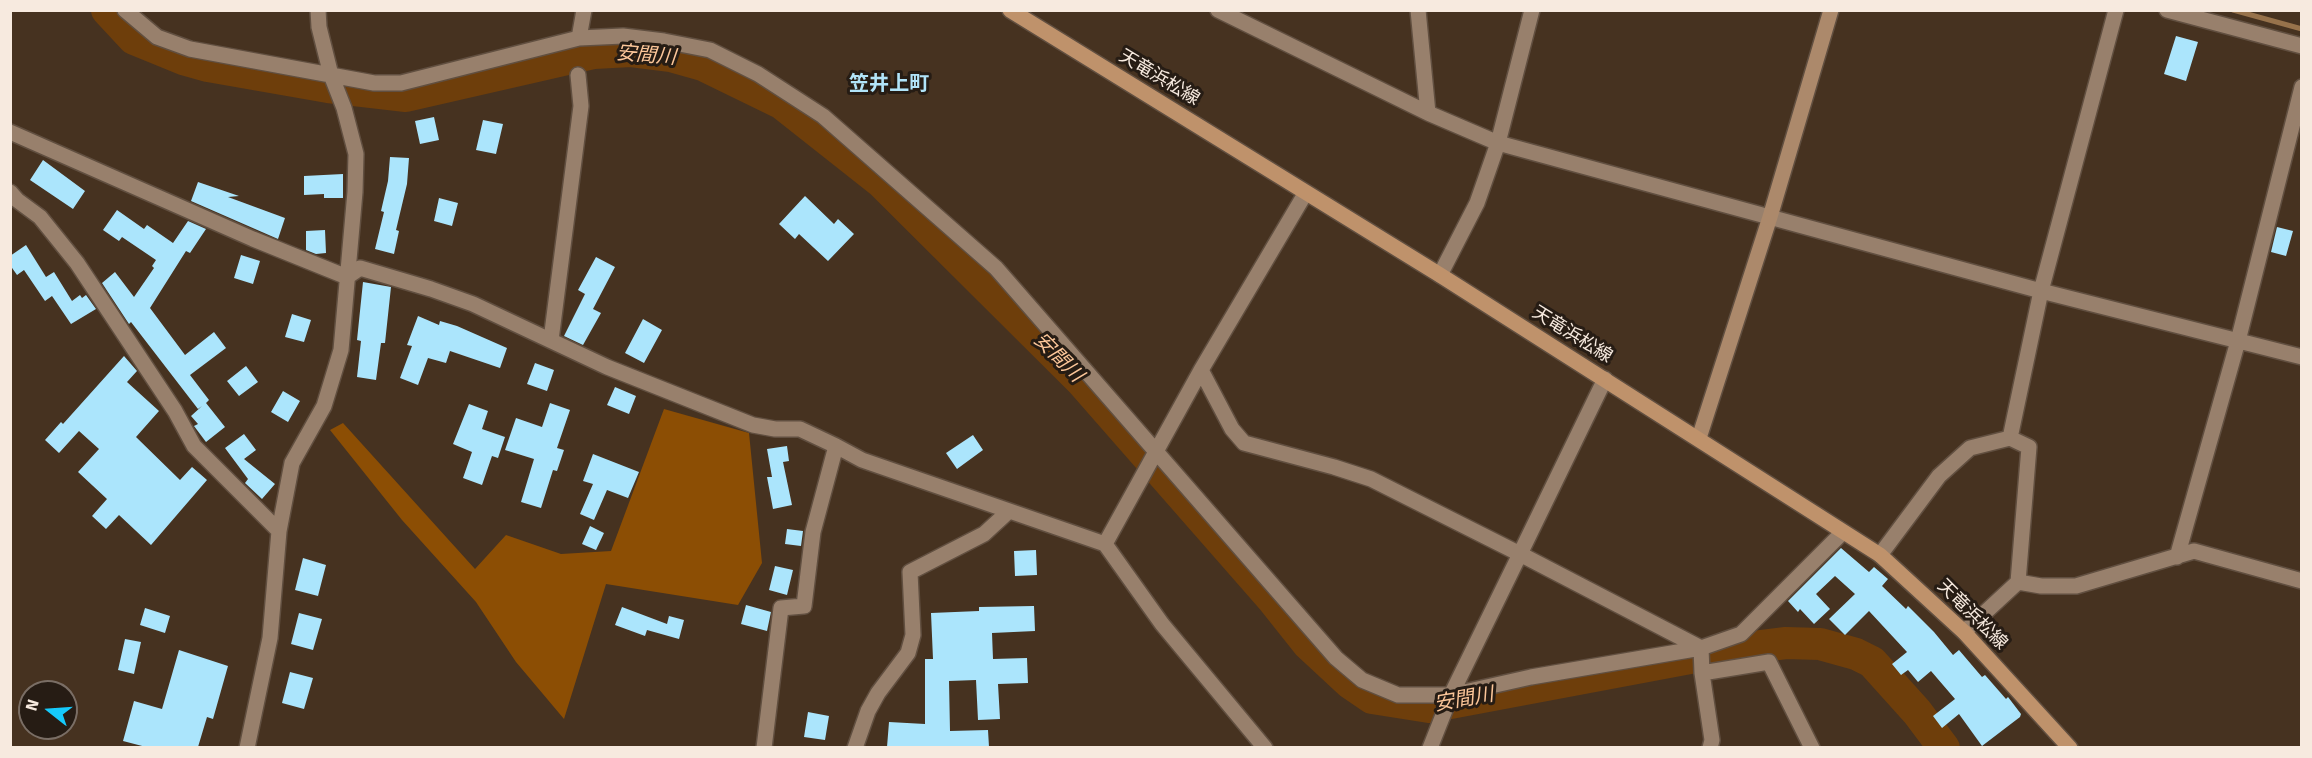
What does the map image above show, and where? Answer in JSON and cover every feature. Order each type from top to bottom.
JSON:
[{"type":"main road","name":"天竜浜松線","points":[[1010,10],[1305,194],[1440,275],[1880,555],[1964,632],[2070,747]]},
{"type":"street","points":[[125,10],[157,37],[190,48],[374,83],[401,83],[579,38],[623,36],[710,50],[758,75],[823,116],[996,268],[1152,458],[1336,658],[1362,680],[1398,695],[1451,696],[1531,677],[1702,658],[1768,662],[1812,747]]},
{"type":"street","points":[[247,747],[270,638],[279,531],[292,463],[324,406],[341,350],[355,192],[356,154],[344,108],[331,76],[319,27],[318,10]]},
{"type":"street","points":[[579,38],[584,10]]},
{"type":"street","points":[[1218,10],[1428,112],[1498,143],[2041,291],[2301,357]]},
{"type":"street","points":[[1418,10],[1428,112]]},
{"type":"street","points":[[1440,275],[1477,203],[1498,143],[1533,10]]},
{"type":"street","points":[[1699,438],[1770,217],[1831,10]]},
{"type":"street","points":[[2010,438],[2041,291],[2115,10]]},
{"type":"street","points":[[2167,10],[2301,46]]},
{"type":"street","points":[[551,340],[581,106],[578,75]]},
{"type":"street","points":[[2177,557],[2238,341],[2301,87]]},
{"type":"street","points":[[10,132],[254,239],[347,276]]},
{"type":"street","points":[[1105,544],[1201,370],[1305,194]]},
{"type":"street","points":[[13,199],[40,217],[77,264],[175,411],[194,446],[279,531]]},
{"type":"street","points":[[347,276],[360,268],[402,279],[473,304],[607,367],[753,425],[775,429],[800,429],[862,460],[1105,544],[1162,624],[1265,747]]},
{"type":"street","points":[[1201,370],[1232,429],[1244,443],[1334,466],[1371,479],[1520,554],[1702,658]]},
{"type":"street","points":[[1430,747],[1451,696],[1605,379]]},
{"type":"street","points":[[1880,555],[1939,476],[1970,448],[2010,438],[2029,447],[2018,582],[1964,632]]},
{"type":"street","points":[[764,747],[781,608],[804,606],[813,532],[836,446]]},
{"type":"street","points":[[855,747],[868,711],[878,693],[908,652],[913,635],[910,572],[984,534],[1009,512]]},
{"type":"street","points":[[1702,658],[1741,634],[1844,532]]},
{"type":"street","points":[[2018,582],[2041,586],[2076,586],[2194,551],[2301,581]]},
{"type":"street","points":[[1702,658],[1712,740],[1710,747]]},
{"type":"shaded area","points":[[664,409],[749,433],[762,563],[738,605],[606,584],[564,719],[516,662],[476,602],[402,520],[330,430],[343,423],[475,569],[506,535],[561,554],[611,551]]},
{"type":"building","points":[[2176,36],[2198,42],[2186,81],[2164,74]]},
{"type":"building","points":[[434,117],[439,140],[420,144],[415,121]]},
{"type":"building","points":[[483,120],[503,124],[496,154],[476,150]]},
{"type":"building","points":[[390,157],[409,158],[407,184],[396,230],[399,231],[394,254],[375,249],[384,212],[381,211],[388,181]]},
{"type":"building","points":[[43,160],[85,191],[73,209],[30,180]]},
{"type":"building","points":[[343,174],[343,198],[324,198],[324,194],[304,195],[304,176]]},
{"type":"building","points":[[198,182],[239,196],[228,197],[285,218],[278,239],[191,201]]},
{"type":"building","points":[[805,196],[834,224],[838,219],[854,234],[828,261],[799,234],[795,239],[779,224]]},
{"type":"building","points":[[439,198],[458,203],[452,226],[434,221]]},
{"type":"building","points":[[117,210],[144,229],[147,225],[173,243],[188,221],[206,229],[190,253],[186,251],[150,308],[185,355],[214,332],[226,348],[190,375],[209,400],[206,403],[225,427],[206,442],[194,426],[198,424],[191,416],[202,406],[198,409],[131,322],[129,324],[102,283],[115,272],[134,297],[154,268],[152,266],[156,260],[122,237],[119,241],[103,230]]},
{"type":"building","points":[[2277,227],[2293,231],[2286,256],[2271,252]]},
{"type":"building","points":[[325,230],[326,253],[316,254],[306,250],[306,231]]},
{"type":"building","points":[[26,245],[46,277],[54,272],[72,301],[80,295],[82,298],[86,295],[96,309],[71,324],[52,296],[45,301],[24,270],[17,275],[10,265],[10,256]]},
{"type":"building","points":[[241,255],[260,261],[253,284],[234,278]]},
{"type":"building","points":[[596,257],[615,267],[593,309],[601,313],[583,345],[564,336],[585,294],[578,290]]},
{"type":"building","points":[[363,282],[391,287],[385,343],[381,343],[376,380],[357,377],[361,341],[357,340]]},
{"type":"building","points":[[292,314],[311,320],[304,342],[285,337]]},
{"type":"building","points":[[418,316],[439,325],[440,321],[457,326],[507,348],[500,368],[450,351],[446,363],[428,358],[418,385],[400,378],[412,346],[407,345]]},
{"type":"building","points":[[643,319],[662,330],[644,363],[625,353]]},
{"type":"building","points":[[124,356],[137,371],[127,382],[159,411],[136,437],[180,480],[192,467],[207,480],[151,545],[119,515],[106,529],[92,516],[107,499],[78,472],[99,449],[79,431],[59,453],[45,440],[61,422],[63,424]]},
{"type":"building","points":[[535,363],[554,370],[547,391],[527,384]]},
{"type":"building","points":[[246,366],[258,382],[239,396],[227,381]]},
{"type":"building","points":[[615,387],[636,396],[629,414],[607,405]]},
{"type":"building","points":[[283,391],[300,401],[288,422],[271,412]]},
{"type":"building","points":[[550,403],[570,410],[557,448],[564,450],[557,471],[553,470],[541,508],[521,502],[534,459],[505,450],[516,418],[542,427]]},
{"type":"building","points":[[469,404],[488,411],[482,429],[505,437],[498,458],[492,456],[482,485],[463,478],[472,452],[453,444]]},
{"type":"building","points":[[244,434],[256,450],[244,459],[275,484],[262,499],[245,483],[248,479],[225,448]]},
{"type":"building","points":[[973,435],[983,450],[957,469],[946,453]]},
{"type":"building","points":[[787,446],[789,461],[783,462],[792,505],[773,509],[767,477],[772,477],[767,449]]},
{"type":"building","points":[[593,454],[639,472],[628,498],[607,490],[594,520],[580,514],[593,484],[583,481]]},
{"type":"building","points":[[590,526],[604,533],[596,550],[582,544]]},
{"type":"building","points":[[787,529],[803,531],[801,546],[785,544]]},
{"type":"building","points":[[1841,548],[1869,572],[1874,567],[1888,579],[1882,586],[1906,609],[1908,606],[1953,655],[1959,650],[1982,677],[1985,675],[2006,699],[2008,697],[2021,714],[2020,717],[1982,746],[1959,714],[1942,728],[1933,716],[1955,699],[1931,671],[1918,682],[1908,670],[1901,675],[1892,664],[1907,652],[1869,611],[1845,635],[1829,619],[1855,594],[1835,576],[1816,594],[1830,609],[1814,624],[1800,609],[1798,612],[1788,601]]},
{"type":"building","points":[[1036,550],[1037,575],[1015,576],[1014,551]]},
{"type":"building","points":[[303,558],[326,565],[318,596],[295,590]]},
{"type":"building","points":[[775,566],[793,570],[787,595],[769,590]]},
{"type":"building","points":[[746,605],[771,612],[767,631],[741,624]]},
{"type":"building","points":[[1034,606],[1035,631],[992,633],[993,659],[1027,658],[1028,683],[998,684],[1000,719],[978,720],[976,680],[949,681],[950,731],[988,730],[989,747],[887,747],[889,722],[925,724],[925,659],[933,659],[931,613],[979,611],[979,607]]},
{"type":"building","points":[[622,607],[667,624],[669,616],[684,620],[679,639],[647,630],[645,636],[615,625]]},
{"type":"building","points":[[145,608],[170,616],[165,633],[140,625]]},
{"type":"building","points":[[299,613],[322,619],[313,650],[291,644]]},
{"type":"building","points":[[125,639],[141,642],[134,674],[118,670]]},
{"type":"building","points":[[179,650],[228,666],[213,719],[207,717],[198,747],[146,747],[123,741],[134,701],[162,709]]},
{"type":"building","points":[[290,672],[313,678],[304,709],[282,703]]},
{"type":"building","points":[[808,712],[829,716],[825,740],[804,737]]},
{"type":"waterway","name":"安間川","points":[[107,10],[134,39],[183,59],[208,66],[328,87],[406,96],[594,53],[631,51],[671,56],[703,65],[781,103],[881,182],[1082,382],[1273,600],[1308,644],[1350,683],[1372,698],[1429,707],[1738,649],[1786,643],[1820,644],[1856,654],[1872,662],[1917,712],[1944,748]]},
{"type":"waterway","points":[[2233,10],[2302,29]]},
{"type":"district","name":"笠井上町","points":[[889,85]]}]
